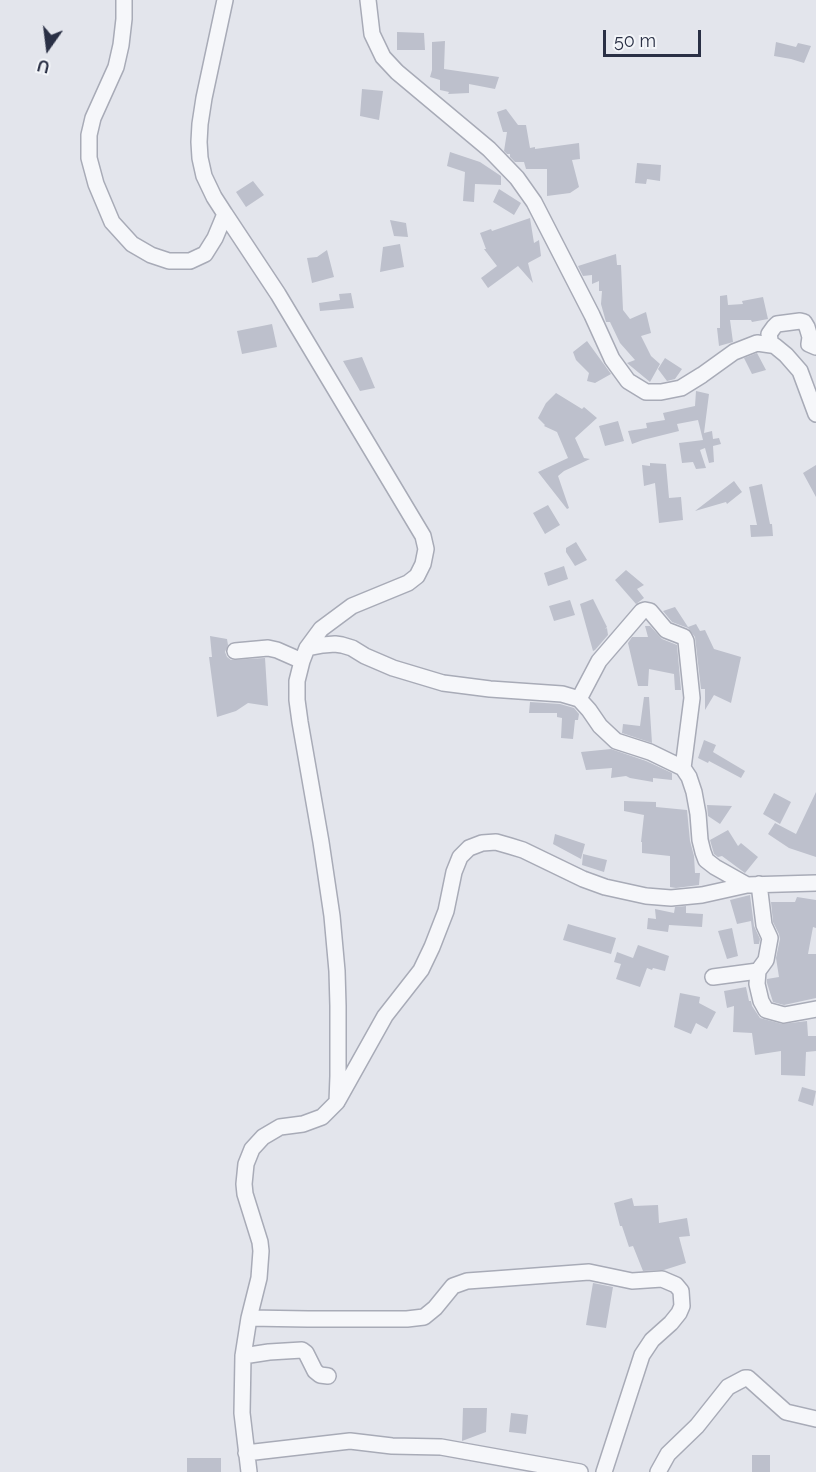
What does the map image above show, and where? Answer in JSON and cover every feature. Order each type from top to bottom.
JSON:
[{"type":"street","points":[[124,0],[121,45],[116,67],[93,118],[89,135],[89,158],[96,184],[112,222],[132,244],[151,255],[169,261],[190,261],[206,254],[225,214]]},
{"type":"street","points":[[225,0],[200,124],[200,158],[204,176],[214,197],[278,294],[423,536],[426,549],[423,564],[417,576],[408,583],[352,606],[321,629],[305,654],[297,681],[297,700],[331,906],[337,971],[337,1102]]},
{"type":"street","points":[[368,0],[372,34],[383,57],[397,72],[489,149],[518,178],[534,202],[612,359],[628,381],[646,392],[681,388],[734,352],[757,343],[771,345],[786,355],[800,371],[816,414]]},
{"type":"street","points":[[771,345],[769,334],[777,324],[800,321],[804,322],[807,327],[810,337],[809,344],[816,348]]},
{"type":"street","points":[[579,699],[599,661],[642,611],[650,611],[666,630],[684,637],[686,641],[692,698],[683,768]]},
{"type":"street","points":[[236,651],[268,648],[305,654],[323,645],[342,645],[393,668],[443,683],[562,694],[579,699],[590,710],[600,726],[616,741],[650,752],[683,768],[694,792],[700,840],[706,860],[715,867],[753,885],[770,938],[766,960],[758,971],[757,984],[761,1002],[766,1011],[784,1015],[816,1010]]},
{"type":"street","points":[[249,1472],[242,1413],[243,1356],[259,1278],[261,1251],[245,1194],[246,1164],[252,1149],[263,1137],[280,1127],[303,1124],[322,1117],[337,1102],[385,1016],[421,970],[446,911],[454,872],[460,857],[469,848],[482,843],[496,843],[523,850],[605,887],[646,896],[671,898],[702,896],[753,885],[816,882]]},
{"type":"street","points":[[713,976],[758,971]]},
{"type":"street","points":[[249,1318],[424,1317],[435,1308],[453,1286],[467,1281],[589,1272],[632,1281],[662,1279],[676,1285],[681,1291],[682,1306],[671,1323],[652,1340],[642,1355],[604,1472]]},
{"type":"street","points":[[243,1356],[302,1350],[306,1353],[315,1371],[320,1375],[328,1376]]},
{"type":"street","points":[[658,1472],[668,1454],[697,1426],[728,1387],[745,1378],[786,1412],[816,1419]]},
{"type":"street","points":[[246,1453],[356,1441],[392,1446],[441,1447],[579,1472]]},
{"type":"building","points":[[397,32],[424,33],[425,50],[397,50]]},
{"type":"building","points":[[445,41],[444,69],[499,77],[495,89],[469,84],[469,93],[448,94],[449,92],[440,90],[440,80],[430,77],[432,42]]},
{"type":"building","points":[[776,42],[796,47],[798,43],[811,46],[804,63],[774,56]]},
{"type":"building","points":[[362,89],[383,91],[379,120],[360,116]]},
{"type":"building","points":[[506,109],[518,125],[526,125],[530,148],[579,143],[580,159],[572,160],[579,187],[570,193],[547,196],[547,169],[526,169],[524,162],[515,162],[510,154],[504,151],[507,132],[503,132],[497,112]]},
{"type":"building","points":[[450,152],[480,162],[501,176],[501,185],[475,184],[474,202],[463,201],[465,172],[447,166]]},
{"type":"building","points":[[637,163],[661,165],[660,181],[647,179],[646,184],[635,183]]},
{"type":"building","points":[[253,181],[264,195],[246,207],[236,192]]},
{"type":"building","points":[[499,189],[521,203],[514,215],[493,202]]},
{"type":"building","points":[[530,218],[534,243],[539,240],[541,256],[528,263],[533,283],[518,266],[488,288],[481,278],[497,266],[484,249],[486,249],[480,233]]},
{"type":"building","points":[[390,220],[406,223],[408,237],[394,236]]},
{"type":"building","points":[[400,244],[404,267],[380,272],[383,247]]},
{"type":"building","points":[[327,250],[334,277],[312,283],[307,258],[317,257]]},
{"type":"building","points":[[616,254],[617,265],[621,265],[623,310],[630,319],[646,312],[651,333],[641,336],[651,356],[660,364],[650,382],[627,363],[635,360],[620,343],[610,322],[606,322],[601,304],[602,291],[599,291],[599,281],[592,284],[592,275],[583,276],[578,266]]},
{"type":"building","points":[[351,293],[354,308],[320,311],[319,303],[340,300],[339,294]]},
{"type":"building","points":[[727,295],[728,305],[743,304],[742,301],[763,297],[768,319],[752,322],[751,320],[730,320],[733,342],[719,346],[717,328],[720,328],[720,296]]},
{"type":"building","points":[[272,324],[277,347],[242,354],[237,331]]},
{"type":"building","points":[[587,341],[611,374],[595,383],[587,381],[589,373],[576,360],[573,352]]},
{"type":"building","points":[[757,353],[766,370],[752,374],[744,358]]},
{"type":"building","points":[[362,357],[375,388],[360,391],[343,361]]},
{"type":"building","points":[[665,358],[682,369],[675,379],[667,381],[658,369]]},
{"type":"building","points":[[696,391],[709,394],[704,433],[712,431],[713,439],[719,438],[721,444],[713,446],[714,462],[709,463],[705,448],[700,450],[706,468],[696,469],[693,462],[682,463],[679,443],[703,440],[698,420],[677,424],[679,431],[632,444],[628,431],[647,428],[646,423],[665,420],[663,413],[695,406]]},
{"type":"building","points":[[556,393],[582,409],[584,407],[597,418],[575,438],[584,458],[590,459],[558,476],[569,508],[567,509],[538,472],[568,458],[557,432],[544,426],[538,418],[546,403]]},
{"type":"building","points":[[618,421],[624,441],[605,446],[599,426]]},
{"type":"building","points":[[650,463],[666,464],[669,498],[681,497],[683,520],[659,523],[655,483],[644,486],[642,465],[650,466]]},
{"type":"building","points":[[816,465],[816,497],[803,473]]},
{"type":"building","points":[[734,481],[742,492],[727,504],[726,502],[695,511]]},
{"type":"building","points":[[762,484],[773,536],[751,537],[750,525],[757,525],[749,487]]},
{"type":"building","points":[[548,505],[560,525],[545,534],[533,513]]},
{"type":"building","points":[[576,542],[587,560],[575,566],[566,548]]},
{"type":"building","points":[[564,566],[568,579],[548,586],[544,573]]},
{"type":"building","points":[[626,570],[644,585],[637,589],[644,598],[636,604],[615,580]]},
{"type":"building","points":[[593,599],[607,627],[605,629],[607,628],[608,635],[593,651],[580,604]]},
{"type":"building","points":[[570,600],[575,615],[554,621],[549,606]]},
{"type":"building","points":[[675,607],[688,627],[696,624],[700,631],[705,630],[714,649],[741,657],[731,703],[714,695],[705,710],[705,689],[701,689],[695,637],[688,628],[672,622],[663,611]]},
{"type":"building","points":[[645,626],[650,626],[662,639],[677,645],[681,690],[675,690],[674,674],[649,669],[648,686],[638,686],[628,643],[632,637],[648,637]]},
{"type":"building","points":[[210,636],[227,639],[228,645],[225,652],[231,660],[265,658],[268,706],[248,703],[236,711],[217,717],[209,657],[212,657]]},
{"type":"building","points":[[644,697],[649,697],[652,743],[622,733],[623,724],[640,726]]},
{"type":"building","points":[[530,702],[560,704],[574,708],[579,714],[578,720],[575,720],[573,739],[561,738],[562,718],[557,717],[557,713],[529,713]]},
{"type":"building","points":[[704,740],[716,745],[713,752],[745,771],[741,778],[709,761],[708,763],[698,758]]},
{"type":"building","points":[[611,749],[672,773],[672,780],[653,778],[653,782],[626,776],[611,778],[612,768],[586,770],[581,752]]},
{"type":"building","points":[[816,792],[816,857],[789,848],[768,834],[775,823],[796,834]]},
{"type":"building","points":[[774,793],[791,802],[780,824],[763,814]]},
{"type":"building","points":[[624,801],[656,802],[656,807],[687,810],[695,873],[700,873],[699,885],[670,887],[670,856],[642,853],[644,815],[624,811]]},
{"type":"building","points":[[707,805],[732,806],[720,824],[708,816]]},
{"type":"building","points":[[728,830],[738,846],[741,843],[758,857],[745,873],[722,856],[718,857],[714,854],[710,840]]},
{"type":"building","points":[[555,834],[585,844],[581,859],[553,844]]},
{"type":"building","points":[[583,854],[607,860],[604,872],[582,865]]},
{"type":"building","points":[[750,895],[754,926],[760,939],[759,944],[754,944],[751,921],[737,924],[730,900]]},
{"type":"building","points":[[797,897],[816,900],[816,928],[813,927],[808,954],[816,954],[816,998],[784,1005],[773,1002],[767,983],[767,979],[779,977],[776,958],[780,939],[773,922],[771,902],[795,902]]},
{"type":"building","points":[[686,906],[686,913],[703,914],[702,927],[669,925],[668,932],[647,929],[648,918],[656,919],[655,909],[674,913],[675,907]]},
{"type":"building","points":[[568,924],[616,938],[611,954],[563,940]]},
{"type":"building","points":[[732,928],[738,956],[727,959],[718,931]]},
{"type":"building","points":[[638,945],[669,956],[665,971],[647,968],[640,987],[616,979],[621,964],[614,962],[617,952],[633,958]]},
{"type":"building","points":[[746,987],[749,1001],[760,1018],[782,1024],[807,1021],[808,1036],[816,1036],[816,1051],[806,1052],[805,1076],[781,1075],[781,1051],[755,1055],[752,1033],[733,1032],[734,1006],[727,1008],[724,991]]},
{"type":"building","points":[[680,993],[700,997],[699,1003],[716,1012],[707,1029],[696,1023],[691,1034],[674,1027]]},
{"type":"building","points":[[802,1087],[816,1091],[813,1106],[798,1101]]},
{"type":"building","points":[[632,1198],[634,1206],[658,1205],[659,1223],[687,1218],[690,1236],[679,1237],[686,1263],[664,1270],[643,1271],[633,1246],[629,1247],[622,1226],[620,1226],[614,1203]]},
{"type":"building","points":[[593,1283],[613,1287],[606,1328],[586,1325]]},
{"type":"building","points":[[463,1408],[487,1408],[486,1432],[462,1441]]},
{"type":"building","points":[[511,1413],[528,1415],[526,1434],[509,1432]]},
{"type":"building","points":[[752,1455],[770,1455],[770,1472],[752,1472]]},
{"type":"building","points":[[187,1458],[221,1458],[221,1472],[187,1472]]}]
